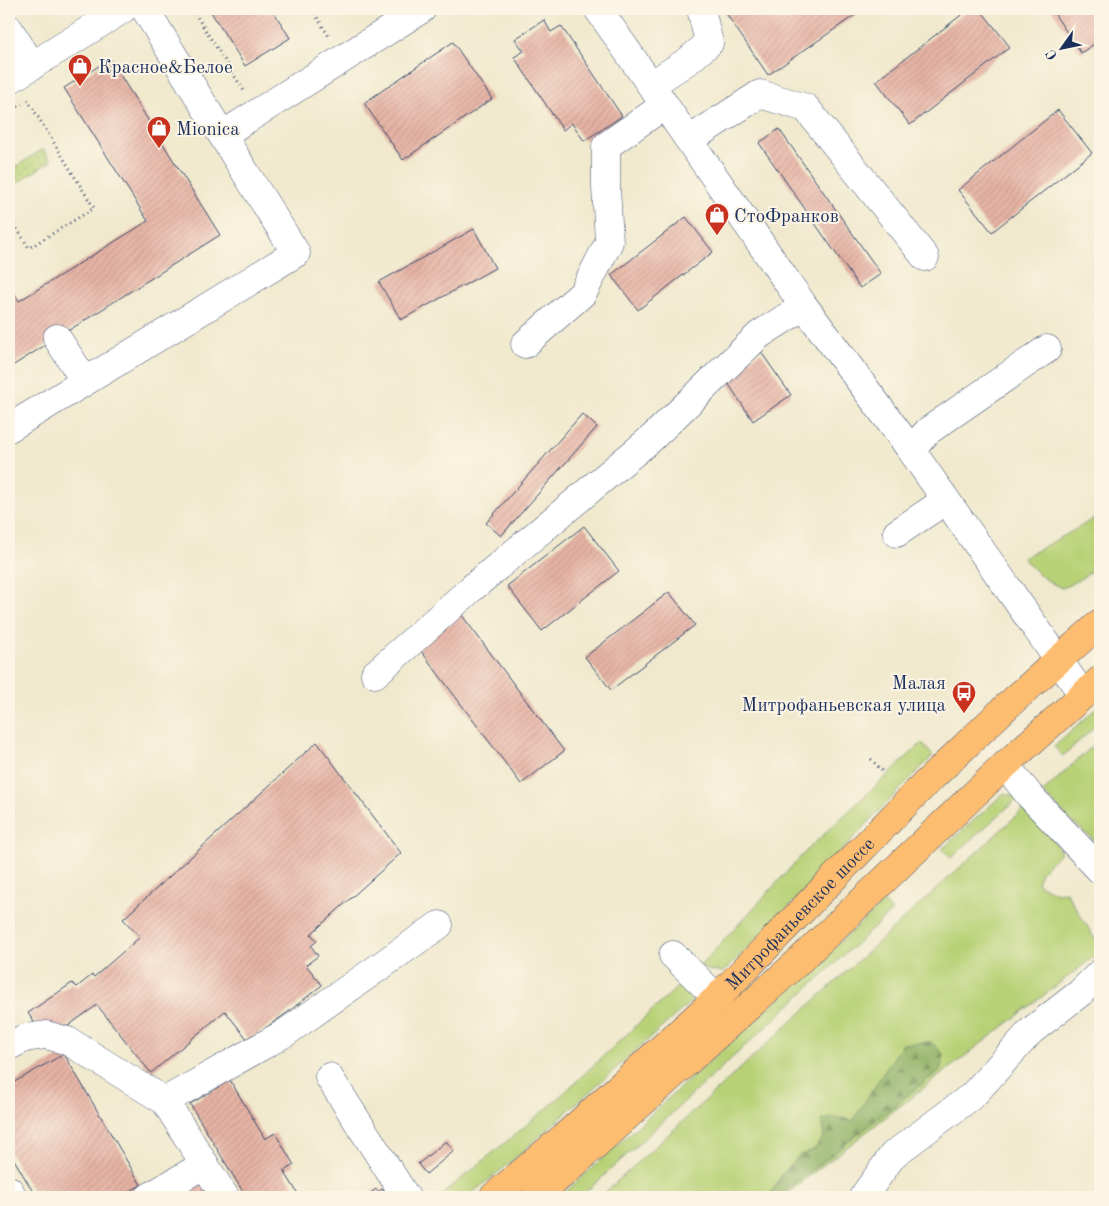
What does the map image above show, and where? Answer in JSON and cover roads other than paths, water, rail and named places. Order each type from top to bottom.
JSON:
[{"type":"main road","name":"Митрофаньевское шоссе","points":[[493,1197],[565,1136],[717,998],[923,786],[1006,707],[1100,623]]},
{"type":"main road","name":"Митрофаньевское шоссе","points":[[535,1197],[572,1166],[799,960],[1005,765],[1092,688]]},
{"type":"street","points":[[9,428],[296,253],[145,9]]},
{"type":"street","points":[[222,135],[422,9]]},
{"type":"street","points":[[598,9],[804,306],[911,450],[1059,660],[1092,688]]},
{"type":"street","points":[[525,344],[583,293],[609,242],[606,146],[658,95],[689,60],[709,43],[701,9]]},
{"type":"street","points":[[9,80],[117,11]]},
{"type":"street","points":[[9,30],[32,66]]},
{"type":"street","points":[[690,140],[760,94],[806,108],[925,257]]},
{"type":"street","points":[[375,674],[472,588],[653,437],[759,335],[804,306]]},
{"type":"street","points":[[57,338],[85,381]]},
{"type":"street","points":[[911,450],[928,431],[1047,349]]},
{"type":"street","points":[[897,533],[946,500]]},
{"type":"street","points":[[1005,765],[1030,796],[1100,870]]},
{"type":"street","points":[[165,1101],[285,1033],[439,925]]},
{"type":"street","points":[[673,955],[717,998]]},
{"type":"street","points":[[863,1197],[893,1155],[973,1095],[1031,1031],[1080,993],[1100,973]]},
{"type":"street","points":[[9,1046],[25,1038],[46,1035],[68,1041],[165,1101],[225,1197]]},
{"type":"street","points":[[329,1077],[406,1197]]},
{"type":"street","points":[[149,1197],[205,1164]]},
{"type":"street","points":[[9,1190],[13,1197]]},
{"type":"place","name":"Красное&Белое","points":[[80,87]]},
{"type":"place","name":"Mionica","points":[[159,149]]},
{"type":"place","name":"СтоФранков","points":[[717,236]]},
{"type":"place","name":"Малая Митрофаньевская улица","points":[[964,714]]}]
